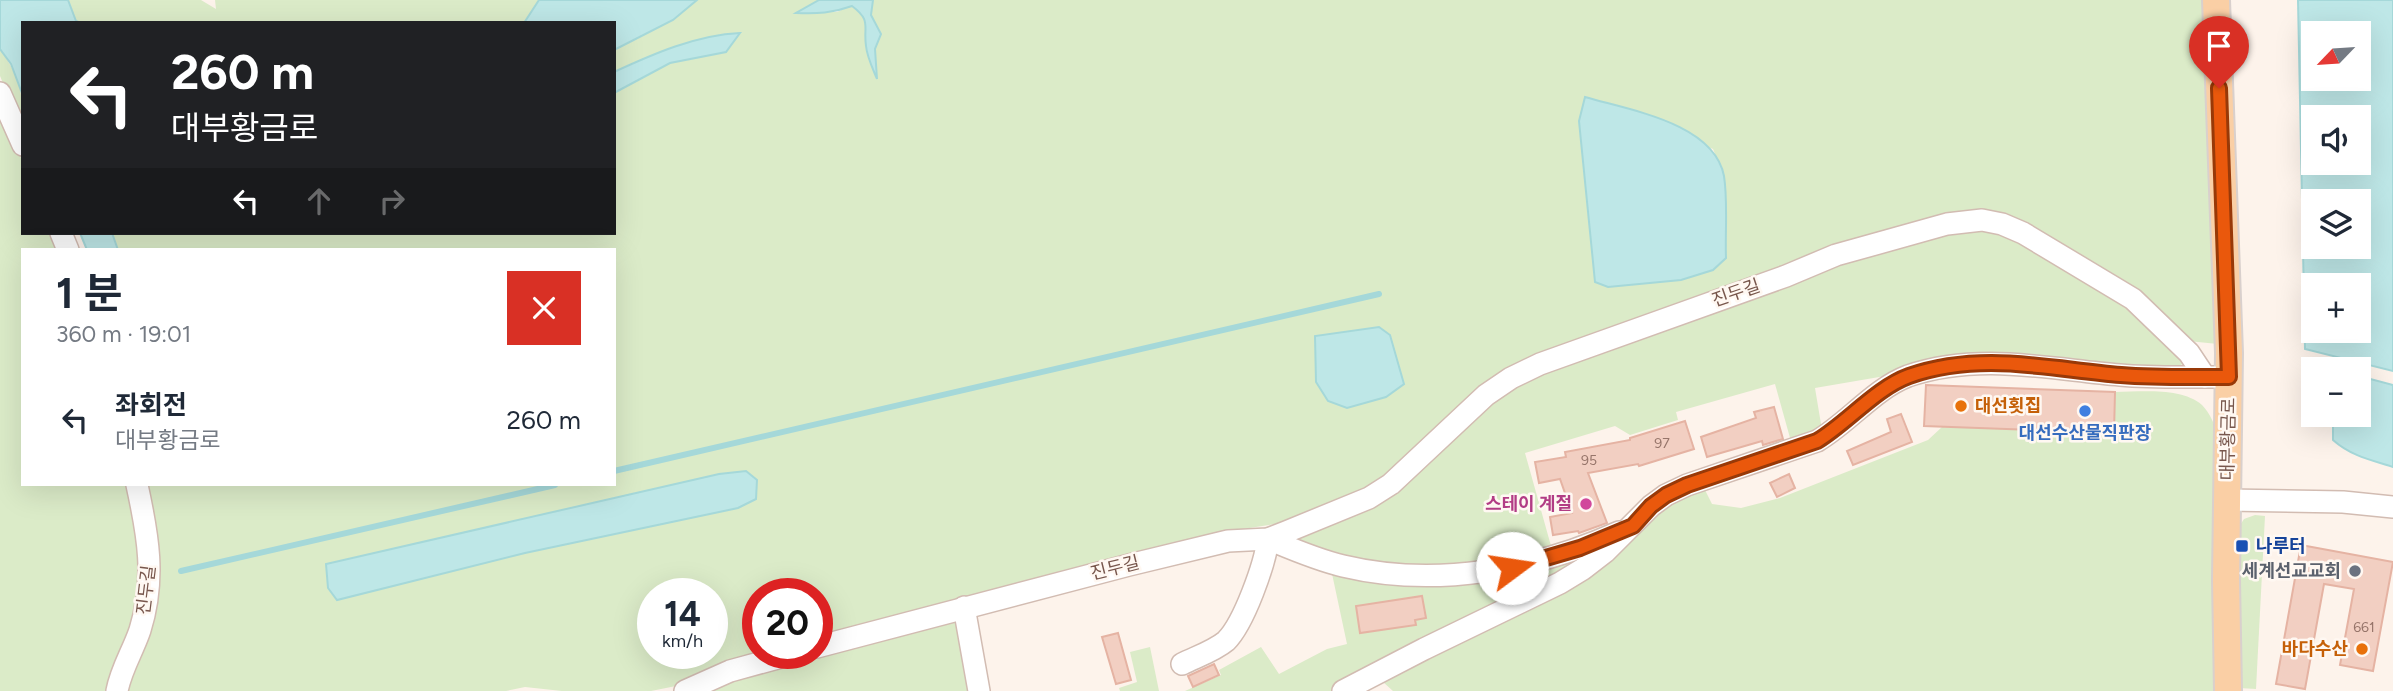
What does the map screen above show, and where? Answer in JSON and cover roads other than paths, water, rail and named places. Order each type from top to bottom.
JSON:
[{"type":"main road","name":"대부황금로","points":[[2216,0],[2217,377],[2227,500],[2228,691]]},
{"type":"street","points":[[0,93],[21,140]]},
{"type":"street","name":"진두길","points":[[833,643],[1216,544],[1268,539],[1369,498],[1391,484],[1486,395],[1511,378],[1540,364],[1836,256],[1947,224],[1982,220],[2002,224],[2023,233],[2133,299],[2217,377]]},
{"type":"street","name":"진두길","points":[[1343,691],[1560,583],[1605,552],[1651,506],[1666,495],[1695,482],[1817,441],[1896,382],[1939,368],[1981,362],[2119,375],[2217,377]]},
{"type":"street","name":"진두길","points":[[117,691],[121,673],[139,631],[149,584],[150,548],[137,486]]},
{"type":"street","name":"대부황금로","points":[[2227,500],[2343,502],[2393,507]]},
{"type":"street","name":"진두길","points":[[1268,539],[1343,566],[1380,572],[1461,573],[1527,565],[1580,548],[1633,526]]},
{"type":"street","points":[[1181,664],[1216,648],[1231,634],[1259,576],[1268,539]]},
{"type":"street","points":[[964,607],[979,691]]},
{"type":"street","points":[[685,691],[742,668]]},
{"type":"water","points":[[0,0],[68,0],[76,21],[21,21],[21,91],[11,64],[0,49]]},
{"type":"water","points":[[539,0],[697,0],[673,20],[616,49],[616,21],[525,21]]},
{"type":"water","points":[[819,0],[873,0],[871,15],[881,34],[875,49],[877,79],[867,50],[864,20],[852,6],[825,12],[796,13]]},
{"type":"water","points":[[2298,0],[2393,0],[2393,371],[2371,366],[2371,357],[2337,357],[2305,349],[2305,343],[2371,343],[2371,273],[2303,273],[2303,259],[2371,259],[2371,189],[2302,189],[2302,175],[2371,175],[2371,105],[2301,105],[2301,150]]},
{"type":"water","points":[[740,33],[726,52],[670,63],[616,92],[616,71],[691,41]]},
{"type":"water","points":[[1585,97],[1646,114],[1687,131],[1704,143],[1717,158],[1725,186],[1726,258],[1713,270],[1681,280],[1608,287],[1595,282],[1579,121]]},
{"type":"water","points":[[81,235],[113,235],[117,248],[86,248]]},
{"type":"water","points":[[1379,327],[1390,335],[1404,384],[1386,397],[1347,408],[1328,401],[1316,382],[1315,336]]},
{"type":"water","points":[[2371,379],[2393,385],[2393,467],[2354,454],[2333,440],[2333,427],[2371,427]]},
{"type":"water","points":[[746,471],[757,480],[756,499],[738,508],[525,553],[337,600],[328,588],[326,564],[719,474]]},
{"type":"waterway","points":[[616,471],[1379,294]]},
{"type":"waterway","points":[[181,571],[551,486]]},
{"type":"place","name":"대선횟집","points":[[1961,406]]},
{"type":"place","name":"대선수산물직판장","points":[[2085,411]]},
{"type":"place","name":"스테이 계절","points":[[1586,504]]},
{"type":"place","name":"나루터","points":[[2242,546]]},
{"type":"place","name":"세계선교교회","points":[[2355,571]]},
{"type":"place","name":"바다수산","points":[[2362,649]]}]
